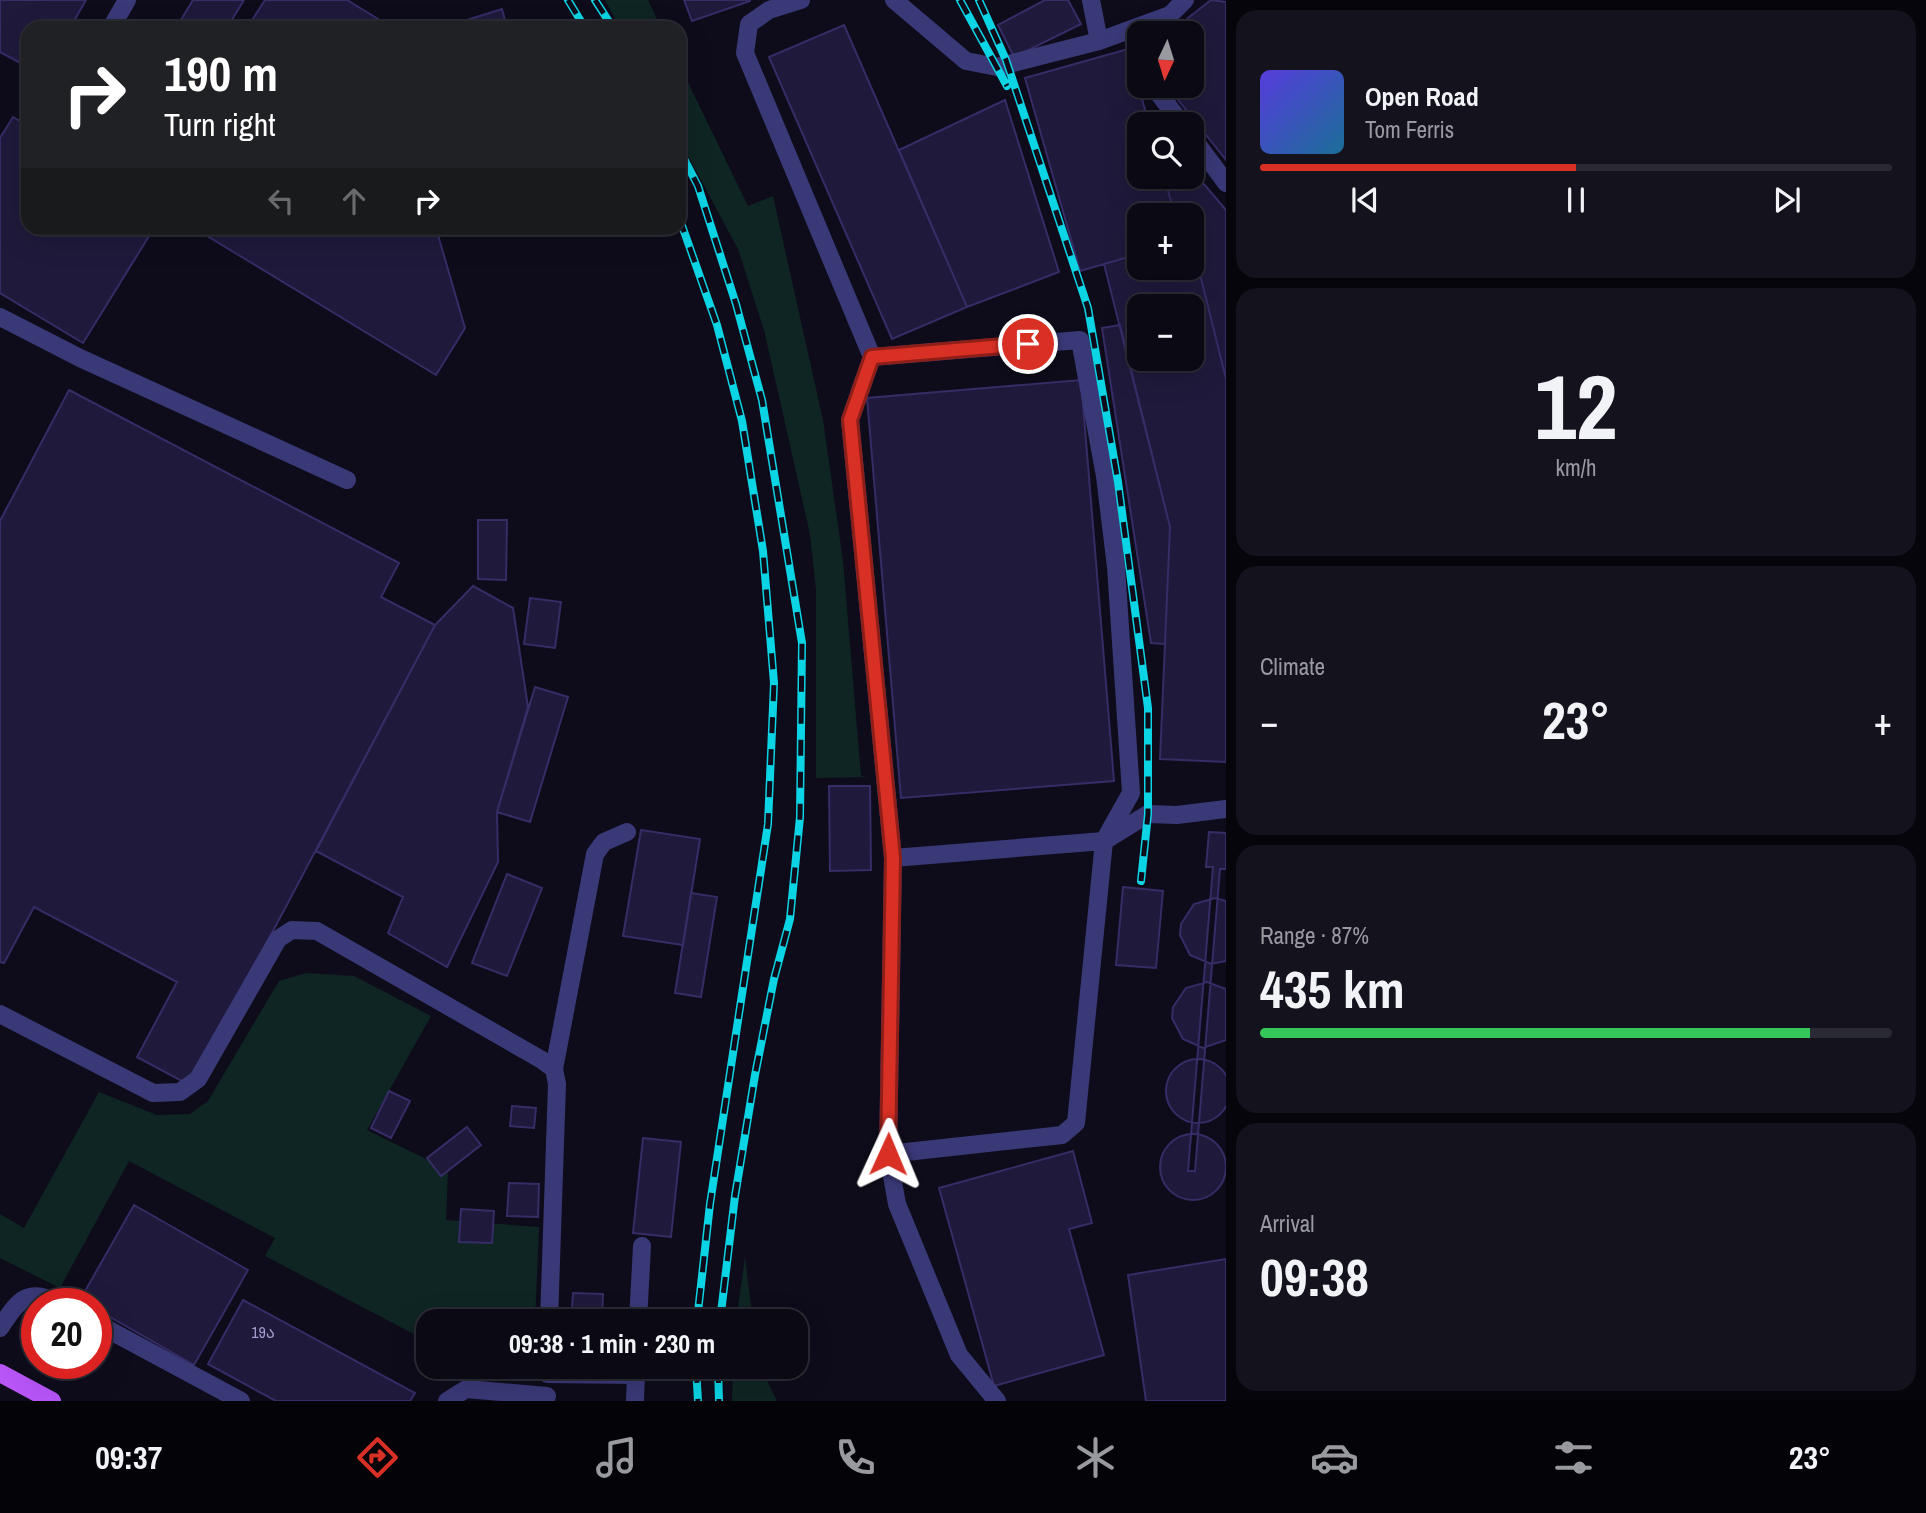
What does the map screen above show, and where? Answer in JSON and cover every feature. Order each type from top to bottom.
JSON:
[{"type":"main road","points":[[0,1373],[51,1401]]},
{"type":"street","points":[[115,21],[127,0]]},
{"type":"street","points":[[801,0],[767,5],[749,24],[745,53],[872,357],[850,420],[893,858],[888,1154],[897,1205],[959,1355],[997,1401]]},
{"type":"street","points":[[894,0],[965,61],[997,67],[1099,41],[1170,15],[1185,0]]},
{"type":"street","points":[[1091,0],[1099,41]]},
{"type":"street","points":[[1162,98],[1173,112]]},
{"type":"street","points":[[1204,153],[1226,183]]},
{"type":"street","points":[[0,317],[80,358],[347,480]]},
{"type":"street","points":[[872,357],[1080,340],[1105,476],[1116,567],[1132,793],[1104,841],[1076,1123],[1062,1135],[888,1154]]},
{"type":"street","points":[[893,858],[1104,841],[1148,814],[1177,815],[1226,809]]},
{"type":"street","points":[[549,1309],[557,1084],[554,1069],[595,854],[604,842],[627,832]]},
{"type":"street","points":[[0,1014],[153,1093],[180,1092],[198,1079],[278,939],[292,930],[304,928],[317,931],[554,1069]]},
{"type":"street","points":[[639,1309],[642,1246]]},
{"type":"street","points":[[0,1328],[16,1304],[21,1301]]},
{"type":"street","points":[[112,1332],[242,1401]]},
{"type":"street","points":[[447,1401],[450,1396],[466,1389],[547,1399],[548,1379]]},
{"type":"street","points":[[635,1401],[636,1379]]},
{"type":"green space","points":[[605,0],[648,0],[658,21],[616,21]]},
{"type":"green space","points":[[686,78],[748,206],[773,196],[823,420],[843,561],[861,776],[868,777],[816,778],[816,590],[810,534],[764,330],[738,249],[686,152]]},
{"type":"green space","points":[[306,973],[354,976],[431,1016],[367,1130],[448,1170],[446,1220],[539,1227],[536,1309],[416,1309],[416,1335],[265,1256],[275,1238],[129,1161],[60,1288],[0,1258],[0,1214],[24,1228],[99,1092],[157,1115],[190,1114],[208,1101],[279,981]]},
{"type":"green space","points":[[745,1257],[752,1309],[738,1309]]},
{"type":"green space","points":[[733,1379],[766,1379],[777,1401],[732,1401]]},
{"type":"building","points":[[0,0],[86,0],[74,21],[21,21],[21,63],[0,52]]},
{"type":"building","points":[[193,0],[244,0],[231,21],[180,21]]},
{"type":"building","points":[[265,0],[347,0],[381,21],[252,21]]},
{"type":"building","points":[[684,0],[750,0],[750,1],[692,21]]},
{"type":"building","points":[[1045,0],[1068,0],[1081,24],[1014,57],[998,25]]},
{"type":"building","points":[[1211,0],[1226,2],[1226,160],[1204,132],[1204,112],[1188,112],[1177,98],[1204,98],[1204,21],[1184,21]]},
{"type":"building","points":[[502,9],[505,21],[464,21]]},
{"type":"building","points":[[844,25],[967,307],[892,339],[769,57]]},
{"type":"building","points":[[1127,49],[1127,98],[1142,98],[1146,112],[1127,112],[1127,189],[1167,189],[1172,203],[1127,203],[1127,257],[1080,271],[1025,78]]},
{"type":"building","points":[[1005,100],[1059,272],[967,307],[899,150]]},
{"type":"building","points":[[13,117],[21,122],[21,235],[150,235],[83,343],[0,293],[0,138]]},
{"type":"building","points":[[1204,184],[1226,210],[1226,379],[1201,280],[1204,280],[1204,203],[1172,203],[1167,189],[1204,189]]},
{"type":"building","points":[[206,235],[438,235],[465,328],[436,375]]},
{"type":"building","points":[[1127,257],[1127,280],[1201,280],[1226,379],[1226,762],[1160,759],[1170,527],[1131,371],[1204,371],[1204,294],[1127,294],[1127,356],[1104,264]]},
{"type":"building","points":[[1120,325],[1127,353],[1127,371],[1131,371],[1170,527],[1165,644],[1151,643],[1102,328]]},
{"type":"building","points":[[1081,380],[1114,781],[901,798],[867,398]]},
{"type":"building","points":[[69,390],[399,563],[381,597],[435,625],[191,1086],[137,1057],[177,982],[34,907],[4,963],[0,962],[0,521]]},
{"type":"building","points":[[478,520],[507,520],[506,580],[478,579]]},
{"type":"building","points":[[473,586],[513,608],[528,707],[497,812],[498,862],[447,967],[388,933],[403,897],[316,851],[435,625]]},
{"type":"building","points":[[530,598],[561,602],[555,648],[524,644]]},
{"type":"building","points":[[535,687],[568,697],[530,822],[497,812]]},
{"type":"building","points":[[829,786],[870,786],[871,870],[830,871]]},
{"type":"building","points":[[641,830],[700,839],[683,945],[623,936]]},
{"type":"building","points":[[1209,832],[1226,833],[1226,869],[1220,869],[1195,1171],[1188,1171],[1213,867],[1206,867]]},
{"type":"building","points":[[507,874],[542,888],[507,976],[472,963]]},
{"type":"building","points":[[1123,887],[1163,891],[1156,968],[1116,965]]},
{"type":"building","points":[[691,893],[717,897],[701,997],[675,993]]},
{"type":"building","points":[[1215,898],[1226,901],[1226,961],[1211,964],[1190,955],[1180,935],[1181,924],[1194,904]]},
{"type":"building","points":[[1207,982],[1226,989],[1226,1040],[1203,1048],[1183,1039],[1172,1018],[1173,1007],[1186,988]]},
{"type":"building","points":[[1198,1059],[1210,1061],[1225,1073],[1226,1107],[1216,1118],[1198,1123],[1186,1121],[1171,1109],[1166,1091],[1168,1079],[1180,1064]]},
{"type":"building","points":[[389,1091],[410,1101],[391,1138],[371,1128]]},
{"type":"building","points":[[512,1106],[536,1108],[534,1128],[510,1126]]},
{"type":"building","points":[[467,1127],[481,1145],[441,1176],[427,1158]]},
{"type":"building","points":[[1193,1134],[1206,1137],[1216,1144],[1223,1154],[1226,1167],[1223,1180],[1216,1190],[1206,1197],[1193,1200],[1180,1197],[1170,1190],[1163,1180],[1160,1167],[1163,1154],[1170,1144],[1180,1137]]},
{"type":"building","points":[[643,1138],[681,1142],[671,1237],[633,1233]]},
{"type":"building","points":[[1073,1151],[1092,1223],[1069,1229],[1104,1355],[994,1386],[939,1188]]},
{"type":"building","points":[[509,1183],[539,1184],[538,1217],[507,1216]]},
{"type":"building","points":[[134,1205],[248,1270],[194,1365],[112,1318],[112,1288],[87,1288]]},
{"type":"building","points":[[461,1209],[494,1211],[492,1243],[459,1242]]},
{"type":"building","points":[[1226,1259],[1226,1401],[1146,1401],[1128,1275]]},
{"type":"building","points":[[573,1293],[603,1294],[602,1309],[572,1309]]},
{"type":"building","points":[[243,1300],[415,1393],[410,1401],[276,1401],[208,1364]]},
{"type":"railway","points":[[568,0],[581,21]]},
{"type":"railway","points":[[595,0],[608,21]]},
{"type":"railway","points":[[960,0],[1007,86]]},
{"type":"railway","points":[[979,0],[1006,60],[1088,308],[1118,482],[1148,708],[1148,814],[1141,881]]},
{"type":"railway","points":[[686,163],[698,186],[736,304],[762,400],[802,643],[800,817],[790,919],[774,979],[755,1075],[735,1196],[721,1309]]},
{"type":"railway","points":[[685,235],[717,325],[742,421],[763,551],[774,683],[768,824],[710,1204],[698,1309]]},
{"type":"railway","points":[[697,1379],[698,1401]]},
{"type":"railway","points":[[718,1379],[719,1401]]},
{"type":"route","points":[[888,1154],[893,858],[850,420],[872,357],[1028,344]]}]
